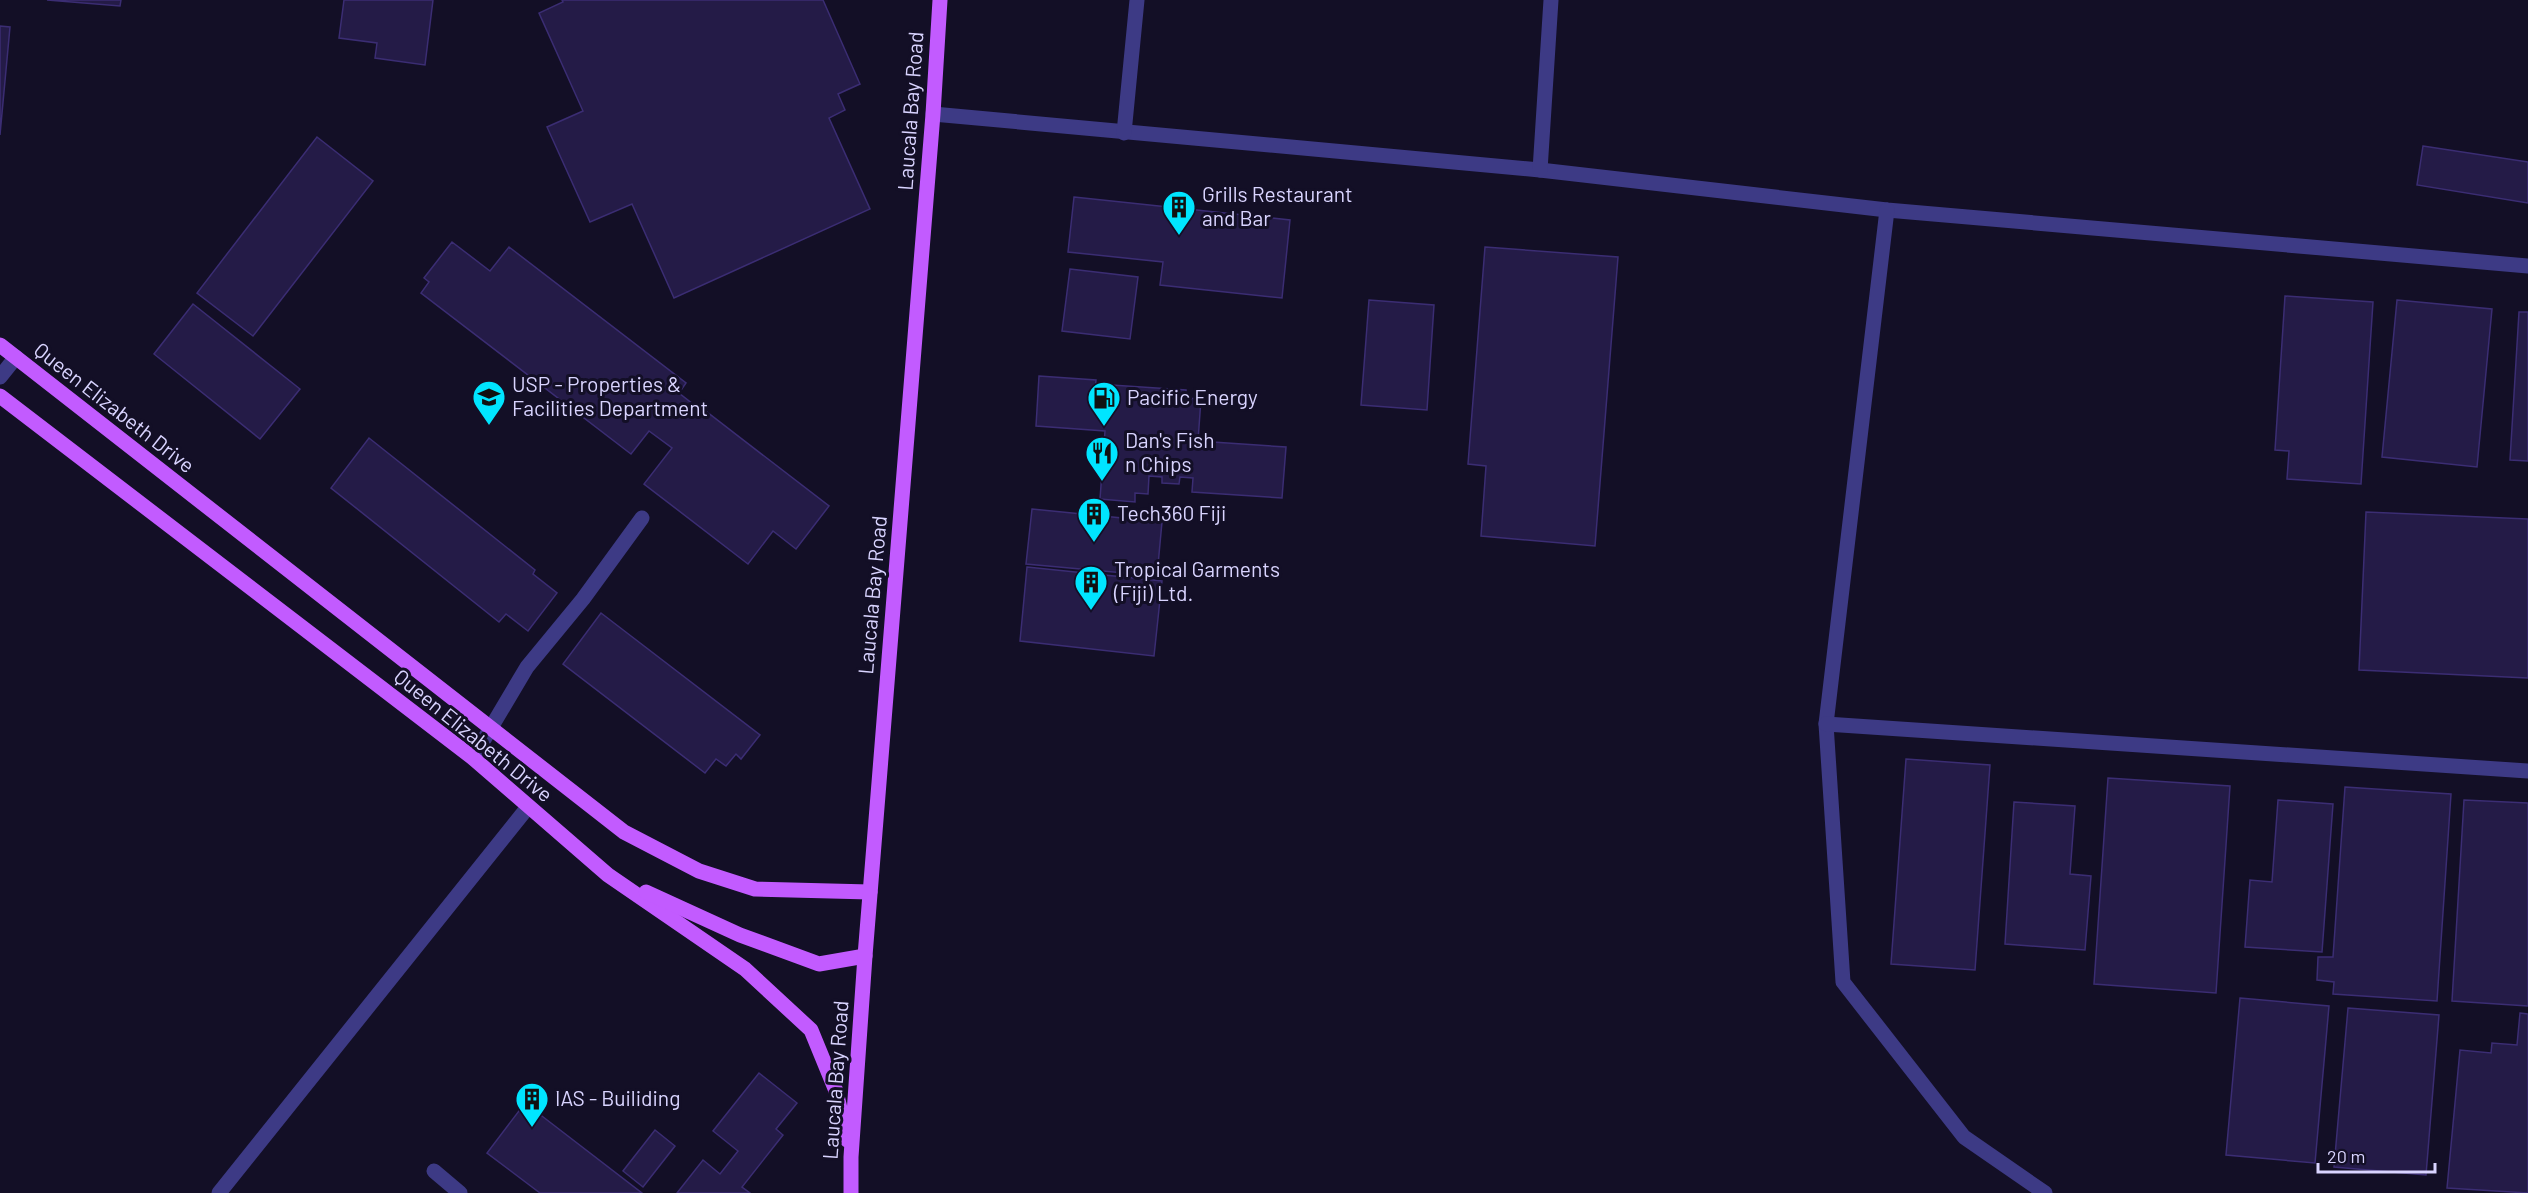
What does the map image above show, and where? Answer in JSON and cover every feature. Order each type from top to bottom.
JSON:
[{"type":"main road","name":"Laucala Bay Road","points":[[851,1193],[851,1157],[865,956],[933,114],[940,0]]},
{"type":"main road","name":"Queen Elizabeth Drive","points":[[0,345],[624,832],[699,871],[755,889],[870,892]]},
{"type":"main road","name":"Queen Elizabeth Drive","points":[[0,396],[473,758],[608,874],[744,969],[811,1030],[836,1091],[851,1157]]},
{"type":"main road","points":[[608,874],[740,935],[819,964],[865,956]]},
{"type":"lane","points":[[1124,134],[1137,0]]},
{"type":"lane","points":[[1540,170],[1551,0]]},
{"type":"lane","points":[[933,114],[1124,134],[1540,170],[1887,210],[2528,266]]},
{"type":"lane","points":[[1887,210],[1826,724],[1844,982],[1964,1137],[2045,1193]]},
{"type":"lane","points":[[0,377],[16,357]]},
{"type":"lane","points":[[473,758],[528,667],[583,599],[642,518]]},
{"type":"lane","points":[[1826,724],[2528,771]]},
{"type":"lane","points":[[219,1193],[528,807]]},
{"type":"lane","points":[[434,1171],[460,1193]]},
{"type":"building","points":[[47,0],[121,0],[120,6]]},
{"type":"building","points":[[344,0],[433,0],[425,65],[375,58],[377,43],[339,38]]},
{"type":"building","points":[[562,0],[823,0],[860,84],[838,94],[845,110],[829,118],[870,209],[674,298],[632,204],[590,222],[547,127],[583,111],[539,13],[563,2]]},
{"type":"building","points":[[0,26],[10,27],[0,135]]},
{"type":"building","points":[[317,137],[373,181],[253,336],[197,293]]},
{"type":"building","points":[[2423,146],[2528,162],[2528,203],[2417,185]]},
{"type":"building","name":"Grills Restaurant and Bar","points":[[1074,197],[1290,220],[1282,298],[1160,285],[1163,262],[1068,252]]},
{"type":"building","points":[[452,242],[490,271],[509,247],[686,383],[679,393],[829,506],[796,549],[773,531],[748,564],[644,484],[672,448],[649,431],[631,454],[421,293],[429,282],[424,278]]},
{"type":"building","points":[[1485,247],[1618,257],[1595,546],[1481,536],[1486,466],[1468,464]]},
{"type":"building","points":[[1070,269],[1138,277],[1130,339],[1062,331]]},
{"type":"building","points":[[2285,296],[2373,302],[2361,484],[2287,479],[2289,451],[2275,450]]},
{"type":"building","points":[[1369,300],[1434,305],[1427,410],[1361,405]]},
{"type":"building","points":[[2397,300],[2492,309],[2477,467],[2382,457]]},
{"type":"building","points":[[193,304],[300,389],[260,439],[154,354]]},
{"type":"building","points":[[2519,312],[2528,312],[2528,461],[2510,460]]},
{"type":"building","points":[[1039,376],[1096,380],[1095,391],[1111,392],[1112,385],[1186,390],[1186,398],[1201,399],[1198,441],[1286,447],[1282,498],[1192,492],[1193,478],[1180,477],[1179,484],[1162,483],[1162,477],[1149,476],[1148,494],[1135,493],[1135,502],[1100,499],[1105,431],[1036,426]]},
{"type":"building","points":[[369,438],[535,570],[533,574],[557,593],[528,631],[506,614],[499,622],[331,488]]},
{"type":"building","name":"Tech360 Fiji","points":[[1032,509],[1162,522],[1157,576],[1026,564]]},
{"type":"building","points":[[2366,512],[2528,519],[2528,678],[2359,670]]},
{"type":"building","name":"Tropical Garments (Fiji) Ltd.","points":[[1027,567],[1162,581],[1154,656],[1020,641]]},
{"type":"building","points":[[601,613],[760,735],[741,759],[736,754],[726,766],[716,759],[705,773],[563,664]]},
{"type":"building","points":[[1906,759],[1990,765],[1975,970],[1891,964]]},
{"type":"building","points":[[2108,778],[2230,786],[2216,993],[2094,984]]},
{"type":"building","points":[[2345,787],[2451,794],[2437,1001],[2333,994],[2334,982],[2317,980],[2318,957],[2333,957]]},
{"type":"building","points":[[2278,800],[2333,804],[2322,952],[2245,947],[2250,880],[2272,882]]},
{"type":"building","points":[[2464,800],[2528,803],[2528,1006],[2452,1001]]},
{"type":"building","points":[[2014,802],[2075,806],[2070,874],[2091,876],[2085,950],[2005,944]]},
{"type":"building","points":[[2240,998],[2329,1006],[2315,1163],[2226,1155]]},
{"type":"building","points":[[2348,1008],[2439,1015],[2426,1175],[2334,1167]]},
{"type":"building","points":[[2520,1013],[2528,1014],[2528,1193],[2447,1188],[2460,1050],[2491,1053],[2492,1043],[2517,1045]]},
{"type":"building","points":[[759,1073],[797,1103],[776,1129],[783,1135],[742,1187],[750,1193],[677,1193],[703,1160],[720,1174],[738,1151],[713,1131]]},
{"type":"building","name":"IAS - Builiding","points":[[525,1103],[642,1193],[540,1193],[487,1153]]},
{"type":"building","points":[[655,1130],[675,1146],[643,1187],[623,1171]]},
{"type":"place","name":"Grills Restaurant and Bar","points":[[1179,236]]},
{"type":"place","name":"USP - Properties & Facilities Department","points":[[489,426]]},
{"type":"place","name":"Pacific Energy","points":[[1104,427]]},
{"type":"place","name":"Dan's Fish n Chips","points":[[1102,482]]},
{"type":"place","name":"Tech360 Fiji","points":[[1094,543]]},
{"type":"place","name":"Tropical Garments (Fiji) Ltd.","points":[[1091,611]]},
{"type":"place","name":"IAS - Builiding","points":[[532,1128]]}]
